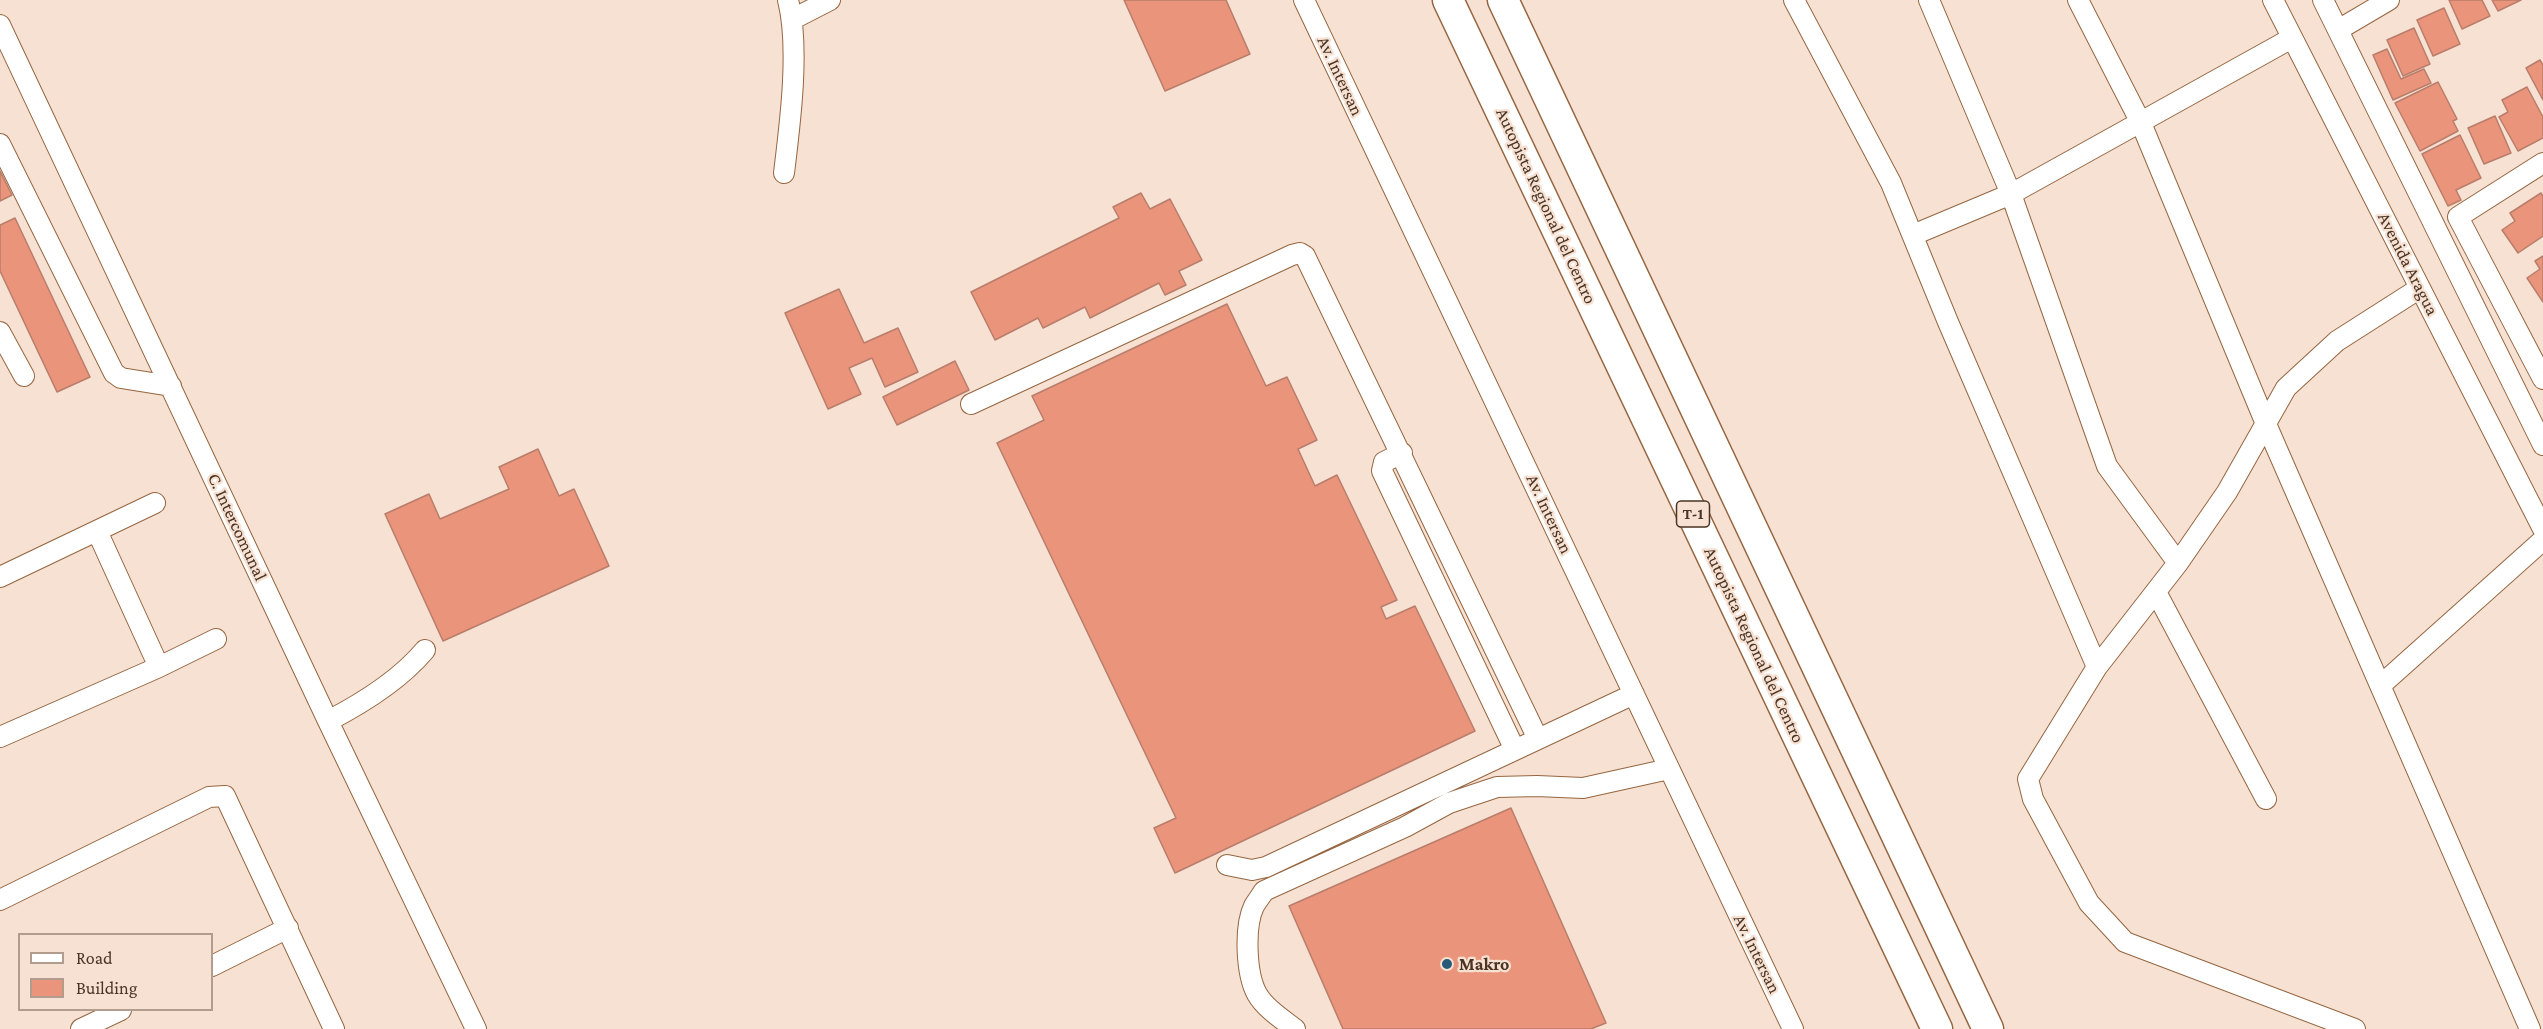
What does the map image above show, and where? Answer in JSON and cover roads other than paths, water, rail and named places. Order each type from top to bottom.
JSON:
[{"type":"highway","name":"Autopista Regional del Centro","points":[[1448,0],[1937,1029]]},
{"type":"highway","name":"T-1","points":[[1503,0],[1988,1029]]},
{"type":"street","points":[[783,173],[791,120],[793,19],[788,0]]},
{"type":"street","points":[[793,19],[830,0]]},
{"type":"street","name":"Av. Intersan","points":[[1304,0],[1793,1029]]},
{"type":"street","points":[[1794,0],[1891,183],[2097,667]]},
{"type":"street","points":[[1929,0],[2011,194],[2107,466],[2178,563]]},
{"type":"street","points":[[2078,0],[2140,123],[2266,424],[2530,1029]]},
{"type":"street","name":"Avenida Aragua","points":[[2273,0],[2543,529]]},
{"type":"street","points":[[2323,0],[2543,445]]},
{"type":"street","points":[[2338,30],[2389,0]]},
{"type":"street","name":"C. Intercomunal","points":[[0,25],[476,1029]]},
{"type":"street","points":[[1912,235],[2011,194],[2292,38]]},
{"type":"street","points":[[0,144],[114,373],[121,378],[171,386]]},
{"type":"street","points":[[2543,163],[2458,217],[2543,379]]},
{"type":"street","points":[[971,404],[1300,253],[1305,256],[1538,739]]},
{"type":"street","points":[[2355,1029],[2125,942],[2088,903],[2033,799],[2028,779],[2097,667],[2178,563],[2227,492],[2286,388],[2313,360],[2337,340],[2420,288]]},
{"type":"street","points":[[0,332],[24,376]]},
{"type":"street","points":[[1401,453],[1384,462],[1382,471],[1515,750]]},
{"type":"street","points":[[0,577],[155,502]]},
{"type":"street","points":[[97,531],[159,667]]},
{"type":"street","points":[[2381,685],[2543,540]]},
{"type":"street","points":[[2156,592],[2266,799]]},
{"type":"street","points":[[0,737],[159,667],[216,639]]},
{"type":"street","points":[[328,721],[355,707],[410,668],[426,650]]},
{"type":"street","points":[[1227,865],[1252,870],[1266,867],[1634,694]]},
{"type":"street","points":[[1294,1029],[1273,1013],[1257,994],[1250,970],[1249,922],[1254,907],[1264,891],[1405,827],[1449,803],[1497,787],[1583,788],[1669,769]]},
{"type":"street","points":[[0,900],[209,796],[225,796],[334,1029]]},
{"type":"street","points":[[213,966],[288,928]]},
{"type":"street","points":[[81,1029],[119,1011]]},
{"type":"place","name":"Makro","points":[[1447,964]]}]
